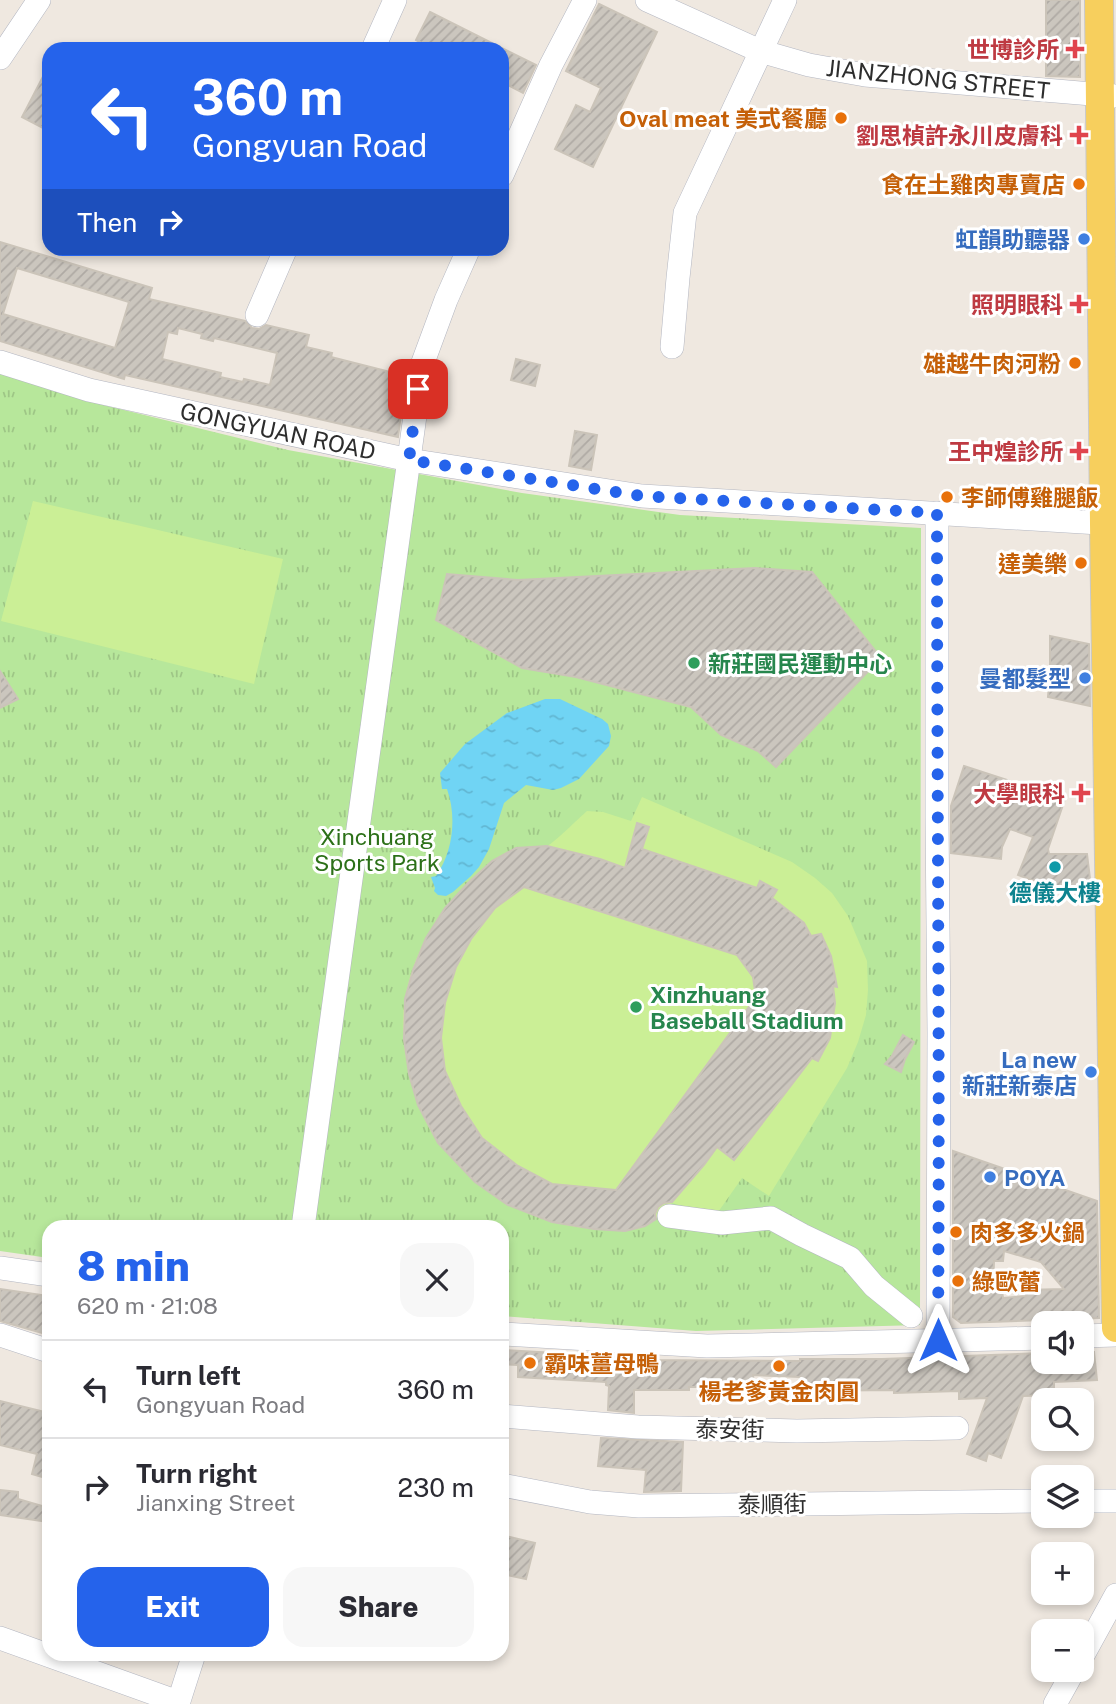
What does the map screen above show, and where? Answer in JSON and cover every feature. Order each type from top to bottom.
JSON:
[{"type":"main road","points":[[1099,0],[1108,96],[1116,1328]]},
{"type":"street","points":[[0,58],[39,0]]},
{"type":"street","points":[[376,42],[395,0]]},
{"type":"street","points":[[509,159],[551,65],[585,0]]},
{"type":"street","name":"JIANZHONG STREET","points":[[647,0],[760,51],[809,65],[865,75],[1108,96]]},
{"type":"street","points":[[672,347],[685,213],[785,0]]},
{"type":"street","points":[[257,315],[283,256]]},
{"type":"street","points":[[304,1220],[422,365],[446,300],[466,256]]},
{"type":"street","name":"GONGYUAN ROAD","points":[[0,362],[89,390],[409,460],[642,496],[1110,524]]},
{"type":"street","points":[[937,513],[938,1340]]},
{"type":"street","points":[[669,1216],[722,1223],[771,1218],[850,1258],[874,1286],[911,1316]]},
{"type":"street","points":[[0,1268],[42,1274]]},
{"type":"street","points":[[509,1334],[707,1346],[1031,1338]]},
{"type":"street","points":[[0,1335],[42,1349]]},
{"type":"street","points":[[1094,1336],[1116,1335]]},
{"type":"street","name":"泰安街","points":[[509,1417],[638,1427],[797,1431],[957,1428]]},
{"type":"street","name":"泰順街","points":[[509,1486],[590,1502],[639,1506],[1031,1501]]},
{"type":"street","points":[[1094,1501],[1116,1501]]},
{"type":"street","points":[[1094,1635],[1116,1595]]},
{"type":"street","points":[[0,1638],[42,1653]]},
{"type":"street","points":[[63,1661],[178,1703],[192,1661]]},
{"type":"street","points":[[1055,1704],[1067,1682]]},
{"type":"green space","name":"Xinchuang Sports Park","points":[[0,373],[83,400],[288,450],[522,493],[680,515],[921,528],[920,1325],[696,1331],[509,1317],[509,1220],[42,1220],[42,1257],[0,1251]]},
{"type":"green space","points":[[33,501],[283,559],[254,684],[1,621]]},
{"type":"green space","name":"Xinzhuang Baseball Stadium","points":[[642,797],[792,862],[832,893],[848,916],[867,961],[866,1015],[847,1068],[769,1196],[742,1178],[716,1215],[672,1203],[656,1219],[636,1229],[611,1230],[569,1226],[550,1220],[533,1210],[437,1141],[420,1109],[409,1072],[403,1034],[405,998],[415,962],[432,927],[477,873],[495,859],[515,849],[547,846],[587,811],[603,812],[631,821]]},
{"type":"water","points":[[545,699],[560,699],[602,719],[608,724],[611,736],[609,746],[579,779],[553,790],[526,785],[504,803],[489,849],[479,867],[453,892],[446,896],[438,895],[434,891],[431,877],[436,876],[442,867],[452,834],[450,800],[447,789],[442,789],[440,773],[465,744],[507,713]]},
{"type":"building","points":[[1046,0],[1080,0],[1080,77],[1046,76]]},
{"type":"building","points":[[599,4],[657,32],[593,167],[555,149],[576,105],[590,112],[601,88],[566,71]]},
{"type":"building","points":[[430,12],[490,42],[420,42],[416,40]]},
{"type":"building","points":[[509,52],[536,65],[523,93],[509,86]]},
{"type":"building","points":[[42,78],[42,127],[22,117]]},
{"type":"building","points":[[0,242],[152,288],[149,299],[245,321],[252,328],[259,329],[266,325],[309,335],[306,347],[332,353],[331,357],[406,376],[398,437],[125,375],[124,379],[0,341]],"holes":[[[17,268],[129,302],[115,348],[3,314]],[[178,328],[202,334],[201,338],[213,341],[214,338],[277,353],[270,385],[220,377],[221,373],[162,359],[168,332],[177,334]]]},
{"type":"building","points":[[516,359],[540,365],[535,386],[511,380]]},
{"type":"building","points":[[575,431],[597,435],[591,470],[569,466]]},
{"type":"building","name":"新莊國民運動中心","points":[[755,568],[812,572],[881,658],[776,767],[758,751],[721,735],[691,707],[576,677],[522,668],[436,620],[447,574],[518,580]]},
{"type":"building","points":[[1050,636],[1089,644],[1090,706],[1048,697]]},
{"type":"building","points":[[0,671],[18,699],[0,708]]},
{"type":"building","points":[[964,766],[1065,799],[1048,849],[1049,854],[1087,854],[1091,887],[1044,892],[1045,885],[1018,875],[1033,837],[1010,829],[1002,847],[1001,859],[951,853],[951,806]]},
{"type":"building","points":[[637,823],[649,827],[642,849],[757,888],[760,881],[777,890],[772,898],[804,923],[811,936],[821,934],[831,956],[837,987],[833,986],[835,1003],[830,1038],[818,1061],[812,1058],[734,1160],[717,1147],[672,1202],[658,1207],[656,1219],[645,1226],[625,1231],[552,1222],[508,1205],[475,1182],[438,1143],[418,1105],[409,1074],[404,1039],[405,999],[426,938],[445,908],[492,861],[516,848],[547,846],[625,868]],"holes":[[[524,887],[737,955],[753,977],[756,997],[616,1190],[552,1184],[518,1166],[482,1138],[461,1106],[445,1071],[441,1038],[445,1003],[456,967],[471,939],[495,908]]]},
{"type":"building","points":[[903,1035],[914,1042],[901,1072],[885,1064]]},
{"type":"building","points":[[953,1151],[1097,1201],[1099,1318],[1094,1318],[1094,1311],[1031,1311],[1031,1320],[961,1323],[953,1317]],"holes":[[[1004,1251],[1041,1262],[1064,1289],[1025,1290],[1026,1296],[1003,1298],[1002,1291],[993,1290],[994,1261],[1003,1261]]]},
{"type":"building","points":[[0,1289],[42,1295],[42,1333],[0,1321]]},
{"type":"building","points":[[509,1350],[634,1360],[800,1361],[1031,1353],[1031,1374],[1094,1374],[1094,1352],[1097,1380],[1054,1382],[1054,1388],[1031,1388],[1031,1396],[1023,1396],[1001,1458],[988,1453],[986,1461],[967,1454],[987,1398],[959,1399],[959,1391],[800,1391],[800,1377],[753,1375],[754,1387],[634,1390],[634,1413],[608,1410],[609,1386],[606,1382],[518,1377],[518,1365],[509,1364]]},
{"type":"building","points":[[0,1401],[42,1411],[42,1477],[32,1474],[37,1454],[0,1445]]},
{"type":"building","points":[[601,1438],[683,1442],[681,1491],[644,1492],[646,1470],[598,1466]]},
{"type":"building","points":[[0,1490],[18,1492],[18,1499],[42,1506],[42,1521],[0,1515]]},
{"type":"building","points":[[509,1537],[535,1543],[526,1579],[509,1575]]},
{"type":"place","name":"世博診所","points":[[1075,49]]},
{"type":"place","name":"Oval meat 美式餐廳","points":[[841,118]]},
{"type":"place","name":"劉思楨許永川皮膚科","points":[[1079,135]]},
{"type":"place","name":"食在土雞肉專賣店","points":[[1079,184]]},
{"type":"place","name":"虹韻助聽器","points":[[1084,239]]},
{"type":"place","name":"照明眼科","points":[[1079,304]]},
{"type":"place","name":"雄越牛肉河粉","points":[[1075,363]]},
{"type":"place","name":"王中煌診所","points":[[1079,451]]},
{"type":"place","name":"李師傅雞腿飯","points":[[947,497]]},
{"type":"place","name":"達美樂","points":[[1081,563]]},
{"type":"place","name":"新莊國民運動中心","points":[[694,663]]},
{"type":"place","name":"曼都髮型","points":[[1085,678]]},
{"type":"place","name":"大學眼科","points":[[1081,793]]},
{"type":"place","name":"德儀大樓","points":[[1055,867]]},
{"type":"place","name":"Xinzhuang Baseball Stadium","points":[[636,1007]]},
{"type":"place","name":"La new 新莊新泰店","points":[[1091,1072]]},
{"type":"place","name":"POYA","points":[[990,1177]]},
{"type":"place","name":"肉多多火鍋","points":[[956,1232]]},
{"type":"place","name":"綠歐蕾","points":[[958,1281]]},
{"type":"place","name":"霸味薑母鴨","points":[[530,1363]]},
{"type":"place","name":"楊老爹黃金肉圓","points":[[779,1366]]},
{"type":"route","points":[[418,389],[409,460],[642,496],[937,513],[938,1340]]}]
